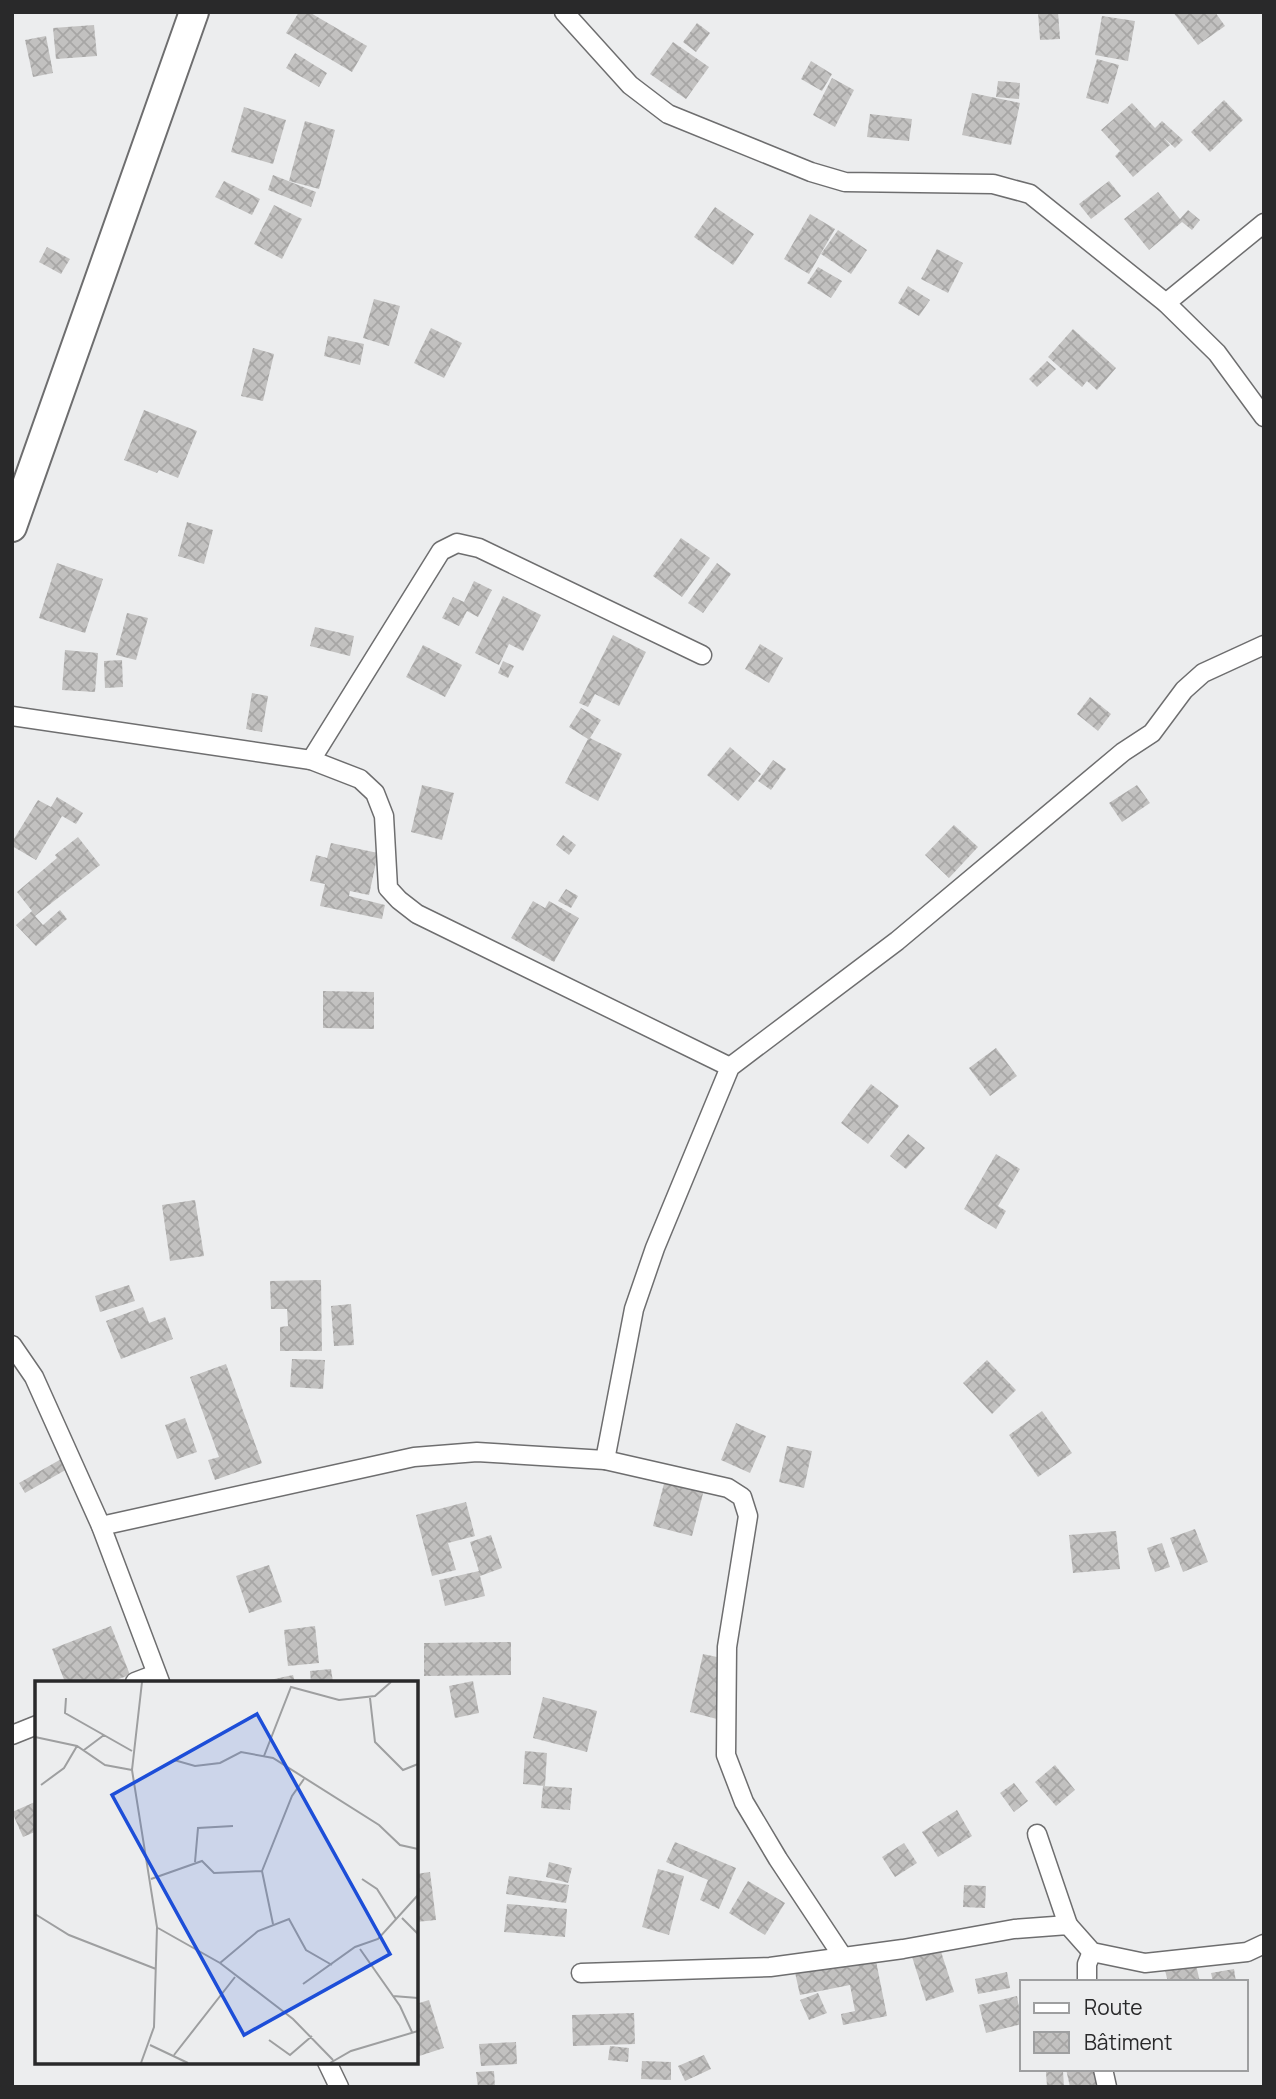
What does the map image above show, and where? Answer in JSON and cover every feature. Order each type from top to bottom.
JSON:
[{"type":"main road","points":[[12,527],[194,12]]},
{"type":"street","points":[[564,12],[630,85],[667,114],[811,172],[845,183],[993,184],[1030,194],[1166,303],[1217,353],[1264,417]]},
{"type":"street","points":[[1166,303],[1264,223]]},
{"type":"street","points":[[311,760],[442,551],[457,543],[479,548],[702,655]]},
{"type":"street","points":[[605,1460],[634,1309],[655,1248],[730,1067],[897,941],[1123,752],[1152,733],[1184,690],[1203,673],[1264,645]]},
{"type":"street","points":[[12,716],[311,760],[360,779],[375,793],[384,816],[388,888],[417,914],[730,1067]]},
{"type":"street","points":[[12,1345],[34,1377],[101,1526],[158,1678],[141,1681]]},
{"type":"street","points":[[101,1526],[414,1457],[477,1452],[605,1460],[728,1488],[742,1497],[748,1516],[727,1647],[726,1755],[744,1802],[843,1957]]},
{"type":"street","points":[[12,1735],[35,1726]]},
{"type":"street","points":[[1037,1834],[1068,1925],[1092,1952],[1145,1963],[1247,1952],[1264,1944]]},
{"type":"street","points":[[581,1973],[771,1967],[1014,1929],[1068,1925]]},
{"type":"street","points":[[1087,1980],[1087,1964],[1092,1952]]},
{"type":"street","points":[[328,2064],[339,2087]]},
{"type":"building","points":[[299,12],[309,12],[367,46],[352,72],[286,33]]},
{"type":"building","points":[[1038,12],[1058,12],[1060,39],[1040,40]]},
{"type":"building","points":[[1173,12],[1215,12],[1225,26],[1198,45]]},
{"type":"building","points":[[1102,16],[1135,21],[1128,61],[1095,55]]},
{"type":"building","points":[[697,23],[710,33],[696,52],[683,42]]},
{"type":"building","points":[[94,25],[97,56],[56,59],[53,28]]},
{"type":"building","points":[[46,36],[53,73],[33,77],[25,40]]},
{"type":"building","points":[[673,42],[709,67],[686,99],[650,74]]},
{"type":"building","points":[[295,53],[327,73],[319,87],[286,68]]},
{"type":"building","points":[[1097,59],[1119,65],[1108,104],[1086,98]]},
{"type":"building","points":[[811,61],[832,74],[822,91],[801,79]]},
{"type":"building","points":[[832,78],[854,90],[835,127],[813,115]]},
{"type":"building","points":[[998,81],[1020,83],[1019,99],[996,97]]},
{"type":"building","points":[[972,93],[1020,103],[1011,145],[962,135]]},
{"type":"building","points":[[1224,100],[1243,120],[1210,152],[1191,132]]},
{"type":"building","points":[[1132,103],[1155,128],[1162,121],[1183,140],[1175,148],[1163,137],[1170,145],[1133,177],[1115,156],[1120,151],[1101,130]]},
{"type":"building","points":[[244,107],[286,120],[273,164],[231,152]]},
{"type":"building","points":[[870,114],[912,119],[909,141],[867,137]]},
{"type":"building","points":[[305,121],[335,130],[319,189],[289,181]]},
{"type":"building","points":[[273,175],[316,192],[311,207],[268,190]]},
{"type":"building","points":[[224,181],[260,199],[252,215],[215,197]]},
{"type":"building","points":[[1109,181],[1121,196],[1091,219],[1079,204]]},
{"type":"building","points":[[1158,192],[1180,219],[1188,210],[1200,220],[1192,230],[1182,222],[1149,250],[1124,219]]},
{"type":"building","points":[[274,205],[302,219],[282,259],[254,244]]},
{"type":"building","points":[[715,207],[754,234],[733,265],[694,237]]},
{"type":"building","points":[[810,214],[835,229],[809,274],[784,259]]},
{"type":"building","points":[[838,230],[867,250],[851,274],[821,254]]},
{"type":"building","points":[[47,247],[70,259],[61,274],[39,262]]},
{"type":"building","points":[[937,249],[963,263],[948,293],[921,279]]},
{"type":"building","points":[[818,267],[842,281],[831,298],[807,283]]},
{"type":"building","points":[[908,286],[930,300],[919,316],[898,303]]},
{"type":"building","points":[[374,299],[400,306],[389,346],[363,338]]},
{"type":"building","points":[[431,328],[462,343],[444,378],[414,363]]},
{"type":"building","points":[[1073,329],[1116,368],[1097,390],[1087,381],[1082,387],[1048,357]]},
{"type":"building","points":[[328,336],[364,344],[360,365],[324,356]]},
{"type":"building","points":[[253,348],[274,354],[263,401],[241,396]]},
{"type":"building","points":[[1047,361],[1056,369],[1037,387],[1029,379]]},
{"type":"building","points":[[144,410],[197,431],[178,478],[124,460]]},
{"type":"building","points":[[187,522],[213,530],[204,564],[178,556]]},
{"type":"building","points":[[681,538],[710,558],[682,597],[653,576]]},
{"type":"building","points":[[57,563],[103,579],[85,633],[39,618]]},
{"type":"building","points":[[717,563],[731,574],[703,613],[688,603]]},
{"type":"building","points":[[474,581],[492,590],[478,617],[467,611],[459,626],[442,618],[453,597],[464,602]]},
{"type":"building","points":[[503,596],[541,615],[523,651],[509,644],[499,665],[475,653]]},
{"type":"building","points":[[127,613],[148,618],[136,660],[116,655]]},
{"type":"building","points":[[315,627],[354,636],[350,656],[310,646]]},
{"type":"building","points":[[613,635],[646,652],[619,706],[595,694],[588,707],[579,703]]},
{"type":"building","points":[[760,644],[783,658],[769,683],[745,669]]},
{"type":"building","points":[[423,645],[462,665],[445,697],[406,677]]},
{"type":"building","points":[[65,650],[98,653],[95,692],[62,690]]},
{"type":"building","points":[[122,660],[123,687],[105,688],[104,661]]},
{"type":"building","points":[[503,661],[514,666],[508,678],[498,673]]},
{"type":"building","points":[[252,693],[268,696],[262,732],[246,729]]},
{"type":"building","points":[[1090,697],[1111,714],[1098,731],[1077,714]]},
{"type":"building","points":[[581,708],[601,720],[590,738],[622,754],[598,801],[565,783],[588,739],[569,727]]},
{"type":"building","points":[[730,747],[761,774],[738,801],[707,775]]},
{"type":"building","points":[[773,760],[786,769],[771,790],[758,781]]},
{"type":"building","points":[[422,785],[454,793],[442,840],[411,832]]},
{"type":"building","points":[[1137,785],[1150,803],[1122,822],[1109,803]]},
{"type":"building","points":[[57,797],[83,813],[76,824],[62,816],[36,860],[12,846],[38,800],[51,807]]},
{"type":"building","points":[[954,825],[978,847],[949,878],[925,855]]},
{"type":"building","points":[[563,835],[576,845],[569,855],[556,845]]},
{"type":"building","points":[[78,837],[100,865],[35,916],[43,925],[60,910],[67,919],[36,946],[16,925],[32,911],[17,892]]},
{"type":"building","points":[[331,843],[378,853],[369,895],[350,891],[349,896],[385,905],[382,919],[320,906],[325,884],[310,881],[316,855],[327,858]]},
{"type":"building","points":[[566,889],[578,896],[571,908],[558,901]]},
{"type":"building","points":[[533,901],[545,908],[549,901],[579,918],[554,962],[511,938]]},
{"type":"building","points":[[323,991],[374,992],[374,1029],[323,1028]]},
{"type":"building","points":[[996,1048],[1017,1076],[990,1096],[969,1068]]},
{"type":"building","points":[[871,1084],[899,1106],[868,1144],[841,1123]]},
{"type":"building","points":[[908,1134],[925,1148],[906,1169],[890,1156]]},
{"type":"building","points":[[996,1154],[1020,1169],[998,1206],[1006,1211],[996,1229],[964,1209]]},
{"type":"building","points":[[195,1200],[204,1256],[170,1261],[162,1205]]},
{"type":"building","points":[[321,1280],[322,1351],[280,1351],[280,1327],[288,1326],[287,1309],[271,1309],[270,1281]]},
{"type":"building","points":[[129,1285],[135,1301],[100,1312],[95,1296]]},
{"type":"building","points":[[351,1304],[354,1345],[334,1346],[331,1306]]},
{"type":"building","points":[[143,1307],[149,1323],[165,1317],[173,1339],[121,1359],[106,1321]]},
{"type":"building","points":[[292,1359],[325,1360],[323,1389],[290,1387]]},
{"type":"building","points":[[987,1360],[1016,1390],[992,1414],[963,1383]]},
{"type":"building","points":[[226,1364],[262,1463],[215,1480],[208,1460],[219,1457],[190,1377]]},
{"type":"building","points":[[1042,1411],[1072,1453],[1038,1477],[1009,1435]]},
{"type":"building","points":[[185,1418],[197,1452],[177,1459],[165,1425]]},
{"type":"building","points":[[736,1423],[766,1436],[750,1473],[721,1460]]},
{"type":"building","points":[[787,1446],[812,1451],[804,1488],[779,1482]]},
{"type":"building","points":[[63,1458],[69,1468],[25,1493],[19,1483]]},
{"type":"building","points":[[668,1468],[707,1478],[692,1536],[653,1526]]},
{"type":"building","points":[[466,1502],[475,1536],[448,1543],[456,1570],[432,1576],[416,1515]]},
{"type":"building","points":[[1195,1529],[1208,1562],[1183,1572],[1170,1538]]},
{"type":"building","points":[[1116,1531],[1120,1569],[1073,1573],[1069,1535]]},
{"type":"building","points":[[491,1535],[502,1568],[480,1576],[485,1596],[445,1606],[439,1580],[479,1571],[470,1542]]},
{"type":"building","points":[[1162,1543],[1170,1567],[1155,1572],[1147,1548]]},
{"type":"building","points":[[269,1565],[282,1602],[249,1613],[236,1576]]},
{"type":"building","points":[[111,1626],[130,1675],[113,1681],[65,1681],[52,1649]]},
{"type":"building","points":[[315,1626],[319,1663],[288,1666],[284,1630]]},
{"type":"building","points":[[511,1642],[511,1675],[424,1676],[424,1643]]},
{"type":"building","points":[[703,1654],[731,1660],[717,1719],[690,1712]]},
{"type":"building","points":[[331,1669],[333,1681],[311,1681],[310,1671]]},
{"type":"building","points":[[293,1675],[295,1681],[265,1681]]},
{"type":"building","points":[[473,1681],[479,1713],[455,1718],[449,1686]]},
{"type":"building","points":[[543,1697],[597,1711],[587,1752],[533,1738]]},
{"type":"building","points":[[525,1751],[547,1753],[545,1786],[523,1784]]},
{"type":"building","points":[[1055,1765],[1075,1790],[1056,1806],[1035,1782]]},
{"type":"building","points":[[1014,1783],[1028,1801],[1014,1812],[1000,1793]]},
{"type":"building","points":[[543,1786],[572,1788],[570,1810],[541,1808]]},
{"type":"building","points":[[35,1802],[35,1832],[23,1837],[12,1812]]},
{"type":"building","points":[[957,1810],[972,1836],[938,1857],[922,1832]]},
{"type":"building","points":[[675,1842],[736,1868],[719,1909],[700,1900],[708,1880],[666,1862]]},
{"type":"building","points":[[904,1843],[917,1863],[895,1877],[882,1857]]},
{"type":"building","points":[[549,1862],[572,1868],[568,1883],[546,1877]]},
{"type":"building","points":[[658,1869],[684,1876],[669,1935],[642,1927]]},
{"type":"building","points":[[430,1872],[436,1920],[418,1922],[418,1874]]},
{"type":"building","points":[[509,1876],[569,1885],[566,1903],[506,1894]]},
{"type":"building","points":[[748,1881],[785,1903],[765,1935],[729,1913]]},
{"type":"building","points":[[964,1885],[986,1886],[985,1908],[963,1907]]},
{"type":"building","points":[[507,1904],[567,1909],[565,1937],[504,1932]]},
{"type":"building","points":[[936,1936],[954,1992],[926,2001],[908,1944]]},
{"type":"building","points":[[1192,1948],[1200,1980],[1167,1980],[1161,1955]]},
{"type":"building","points":[[874,1951],[887,2016],[843,2025],[841,2014],[855,2011],[850,1985],[800,1995],[794,1968]]},
{"type":"building","points":[[1234,1969],[1236,1980],[1213,1980],[1211,1973]]},
{"type":"building","points":[[1007,1972],[1010,1988],[978,1994],[975,1979]]},
{"type":"building","points":[[818,1993],[827,2013],[809,2020],[800,2000]]},
{"type":"building","points":[[1017,1996],[1020,2024],[986,2033],[979,2005]]},
{"type":"building","points":[[429,2000],[444,2048],[418,2056],[418,2003]]},
{"type":"building","points":[[634,2013],[635,2044],[573,2046],[572,2015]]},
{"type":"building","points":[[516,2042],[517,2064],[481,2066],[479,2044]]},
{"type":"building","points":[[610,2046],[629,2048],[628,2062],[608,2060]]},
{"type":"building","points":[[704,2055],[711,2069],[685,2081],[678,2066]]},
{"type":"building","points":[[642,2061],[671,2062],[671,2080],[641,2079]]},
{"type":"building","points":[[494,2071],[495,2087],[478,2087],[476,2072]]},
{"type":"building","points":[[1063,2071],[1064,2087],[1047,2087],[1046,2072]]},
{"type":"building","points":[[1066,2071],[1097,2071],[1101,2087],[1070,2087]]}]
